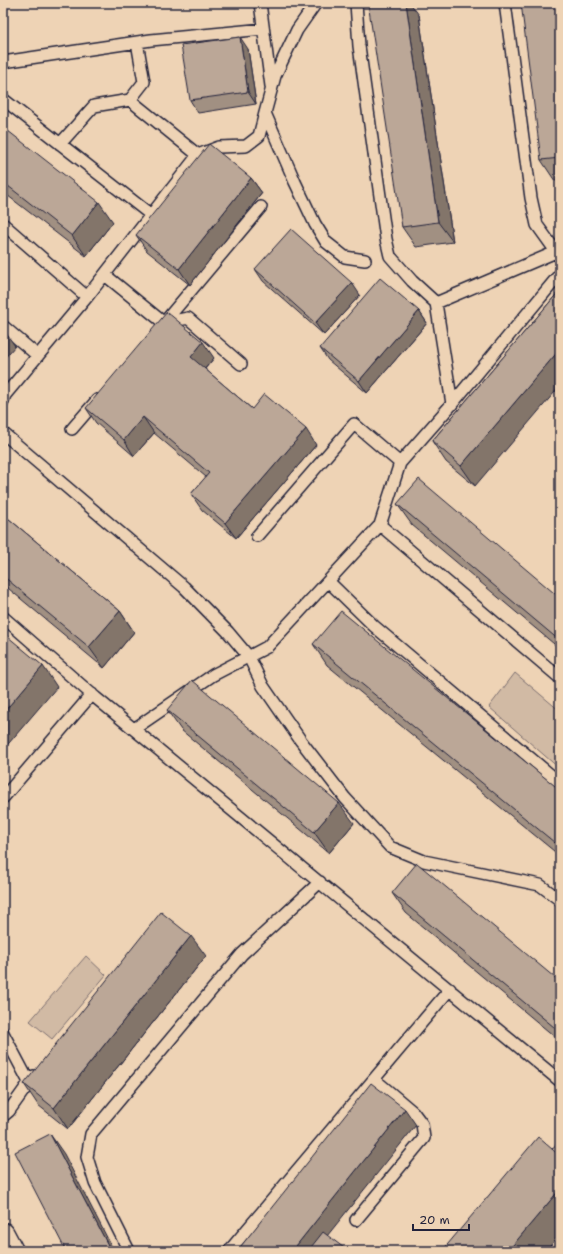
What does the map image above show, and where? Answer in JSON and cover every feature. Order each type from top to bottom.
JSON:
[{"type":"main road","points":[[3,1234],[12,1251]]},
{"type":"lane","points":[[260,3],[271,90]]},
{"type":"lane","points":[[3,401],[5,395],[87,297],[198,155],[219,147],[246,146],[259,136],[275,76],[297,30],[316,3]]},
{"type":"lane","points":[[356,3],[359,46],[386,238],[390,256],[412,281],[436,303],[452,404]]},
{"type":"lane","points":[[436,303],[558,254],[537,225],[531,198],[505,3]]},
{"type":"lane","points":[[3,62],[137,42],[263,29]]},
{"type":"lane","points":[[60,144],[94,106],[130,100],[144,82],[137,42]]},
{"type":"lane","points":[[3,99],[151,215]]},
{"type":"lane","points":[[130,100],[198,155]]},
{"type":"lane","points":[[265,113],[295,182],[315,224],[326,242],[345,257],[365,260]]},
{"type":"lane","points":[[153,335],[261,207]]},
{"type":"lane","points":[[3,224],[87,297]]},
{"type":"lane","points":[[134,729],[213,675],[267,648],[380,525],[400,463],[452,404],[560,274]]},
{"type":"lane","points":[[104,275],[164,323]]},
{"type":"lane","points":[[164,323],[188,318],[241,364]]},
{"type":"lane","points":[[3,326],[38,356]]},
{"type":"lane","points":[[72,428],[103,393]]},
{"type":"lane","points":[[257,536],[354,424],[400,463]]},
{"type":"lane","points":[[3,433],[184,587],[228,632],[249,657],[263,686],[301,742],[344,798],[390,847],[424,861],[540,885],[560,900]]},
{"type":"lane","points":[[380,525],[560,678]]},
{"type":"lane","points":[[328,581],[374,626],[560,783]]},
{"type":"lane","points":[[3,617],[134,729],[560,1081]]},
{"type":"lane","points":[[3,798],[92,694]]},
{"type":"lane","points":[[129,1251],[95,1183],[88,1156],[91,1134],[242,954],[320,882]]},
{"type":"lane","points":[[229,1251],[450,989]]},
{"type":"lane","points":[[3,1033],[29,1082]]},
{"type":"lane","points":[[3,1116],[9,1111],[39,1070]]},
{"type":"lane","points":[[356,1220],[424,1138],[422,1124],[414,1112],[374,1079]]},
{"type":"lane","points":[[537,1172],[560,1150]]},
{"type":"shaded area","points":[[515,673],[560,711],[560,769],[489,707]]},
{"type":"shaded area","points":[[86,956],[106,975],[52,1039],[30,1021]]},
{"type":"building","points":[[368,3],[406,3],[438,222],[402,227]]},
{"type":"building","points":[[521,3],[560,3],[560,158],[541,160]]},
{"type":"building","points":[[240,37],[248,92],[190,100],[181,45]]},
{"type":"building","points":[[3,127],[99,202],[72,236],[3,182]]},
{"type":"building","points":[[209,144],[251,178],[179,269],[136,235]]},
{"type":"building","points":[[291,229],[352,283],[315,323],[255,269]]},
{"type":"building","points":[[380,278],[419,311],[359,381],[320,348]]},
{"type":"building","points":[[560,290],[560,349],[461,466],[432,441]]},
{"type":"building","points":[[167,312],[203,342],[191,357],[252,409],[264,394],[306,429],[225,523],[191,494],[209,473],[143,417],[124,440],[86,408]]},
{"type":"building","points":[[419,479],[560,598],[560,641],[397,504]]},
{"type":"building","points":[[3,514],[120,611],[89,647],[3,576]]},
{"type":"building","points":[[341,611],[560,790],[560,847],[313,644]]},
{"type":"building","points":[[7,636],[43,666],[3,713],[3,641]]},
{"type":"building","points":[[192,680],[339,803],[314,832],[167,710]]},
{"type":"building","points":[[417,863],[560,982],[560,1032],[392,893]]},
{"type":"building","points":[[161,912],[191,936],[54,1108],[24,1084]]},
{"type":"building","points":[[371,1083],[405,1109],[292,1251],[237,1251]]},
{"type":"building","points":[[50,1134],[111,1251],[66,1251],[15,1152]]},
{"type":"building","points":[[538,1137],[560,1156],[560,1189],[508,1251],[442,1251]]},
{"type":"building","points":[[323,1232],[348,1251],[308,1251]]}]
